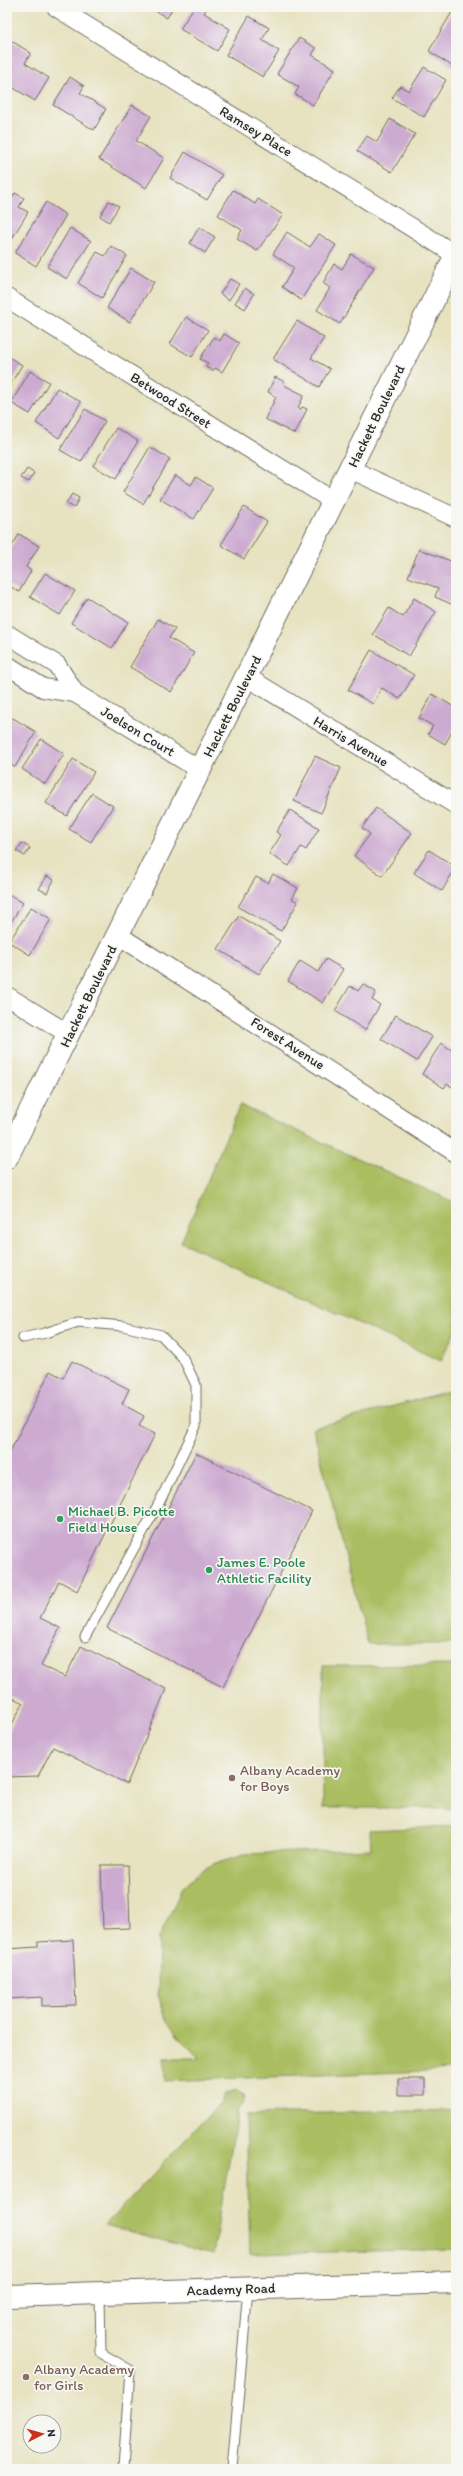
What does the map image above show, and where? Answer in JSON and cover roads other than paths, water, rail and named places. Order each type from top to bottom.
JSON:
[{"type":"street","name":"Ramsey Place","points":[[56,7],[456,255]]},
{"type":"street","name":"Hackett Boulevard","points":[[7,1157],[70,1035],[118,935],[335,502],[456,255]]},
{"type":"street","name":"Betwood Street","points":[[7,298],[335,502]]},
{"type":"street","points":[[350,469],[456,518]]},
{"type":"street","name":"Joelson Court","points":[[7,634],[57,665],[75,693]]},
{"type":"street","name":"Joelson Court","points":[[7,665],[43,688],[75,693],[200,770]]},
{"type":"street","name":"Harris Avenue","points":[[246,677],[456,805]]},
{"type":"street","name":"Forest Avenue","points":[[118,935],[456,1153]]},
{"type":"street","points":[[7,996],[70,1035]]},
{"type":"street","name":"Academy Road","points":[[7,2296],[456,2282]]},
{"type":"lane","points":[[23,1338],[45,1333],[78,1322],[123,1326],[161,1335],[183,1358],[196,1385],[196,1426],[159,1503],[85,1637]]},
{"type":"lane","points":[[232,2469],[248,2288]]},
{"type":"lane","points":[[100,2293],[101,2352],[130,2370],[123,2469]]},
{"type":"place","name":"Michael B. Picotte Field House","points":[[60,1519]]},
{"type":"place","name":"James E. Poole Athletic Facility","points":[[209,1570]]},
{"type":"place","name":"Albany Academy for Boys","points":[[232,1778]]},
{"type":"place","name":"Albany Academy for Girls","points":[[26,2377]]}]
